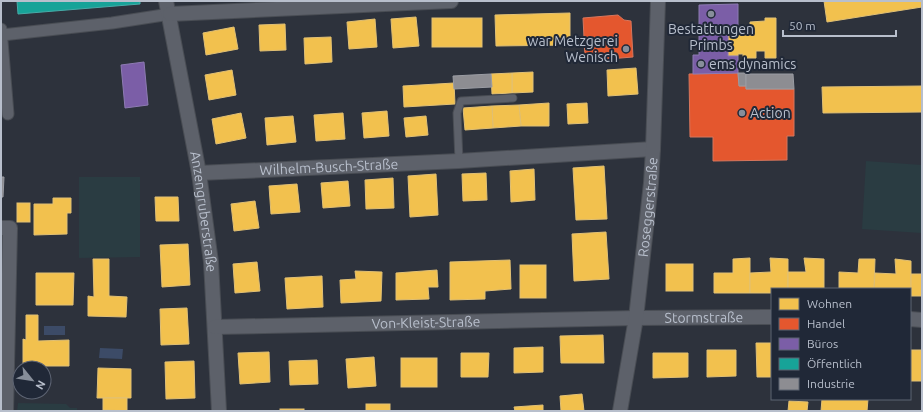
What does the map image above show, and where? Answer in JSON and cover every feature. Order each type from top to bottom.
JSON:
[{"type":"street","points":[[8,114],[1,32],[112,23],[168,7],[451,1]]},
{"type":"street","name":"Roseggerstraße","points":[[620,411],[636,318],[653,149],[658,1]]},
{"type":"street","name":"Anzengruberstraße","points":[[168,7],[199,173],[211,262],[219,411]]},
{"type":"street","name":"Wilhelm-Busch-Straße","points":[[199,173],[459,161],[653,149]]},
{"type":"street","points":[[1,228],[10,228],[6,411]]},
{"type":"street","name":"Stormstraße","points":[[636,318],[771,317]]},
{"type":"street","name":"Von-Kleist-Straße","points":[[215,327],[636,318]]},
{"type":"street","points":[[911,319],[922,320]]},
{"type":"lane","points":[[459,161],[457,113],[461,101],[513,98]]},
{"type":"shaded area","points":[[866,161],[922,165],[922,233],[862,229]]},
{"type":"shaded area","points":[[79,177],[140,177],[140,257],[79,258]]},
{"type":"shaded area","points":[[18,403],[66,404],[70,408],[77,408],[77,411],[17,411]]},
{"type":"water","points":[[44,326],[65,326],[65,335],[44,335]]},
{"type":"water","points":[[100,348],[123,349],[122,359],[99,358]]},
{"type":"building: Wohnen","points":[[824,1],[922,1],[922,7],[827,22]]},
{"type":"building: Wohnen","points":[[570,13],[570,45],[496,46],[495,15]]},
{"type":"building: Wohnen","points":[[416,17],[419,46],[393,48],[391,19]]},
{"type":"building: Wohnen","points":[[432,18],[482,18],[482,47],[432,47]]},
{"type":"building: Wohnen","points":[[765,18],[776,18],[776,58],[765,58],[765,51],[756,51],[756,58],[743,58],[743,54],[738,54],[738,56],[728,56],[728,32],[738,32],[738,26],[750,26],[750,22],[765,21]]},
{"type":"building: Wohnen","points":[[375,19],[377,47],[349,49],[347,22]]},
{"type":"building: Wohnen","points":[[285,24],[286,50],[260,51],[259,25]]},
{"type":"building: Wohnen","points":[[234,27],[238,49],[206,55],[203,33]]},
{"type":"building: Wohnen","points":[[331,37],[332,62],[305,64],[304,38]]},
{"type":"building: Wohnen","points":[[636,68],[638,94],[608,96],[607,70]]},
{"type":"building: Wohnen","points":[[232,70],[236,95],[209,100],[205,75]]},
{"type":"building: Wohnen","points":[[533,72],[533,92],[512,93],[512,73]]},
{"type":"building: Wohnen","points":[[512,73],[512,93],[492,94],[491,74]]},
{"type":"building: Wohnen","points":[[454,83],[455,104],[404,107],[403,86]]},
{"type":"building: Wohnen","points":[[922,86],[922,112],[823,113],[822,87]]},
{"type":"building: Wohnen","points":[[549,103],[549,126],[521,126],[519,105]]},
{"type":"building: Wohnen","points":[[587,103],[588,123],[568,124],[567,104]]},
{"type":"building: Wohnen","points":[[519,105],[521,126],[493,128],[492,106]]},
{"type":"building: Wohnen","points":[[492,106],[493,128],[465,130],[463,108]]},
{"type":"building: Wohnen","points":[[387,111],[389,136],[364,138],[362,113]]},
{"type":"building: Wohnen","points":[[241,113],[246,138],[216,144],[212,119]]},
{"type":"building: Wohnen","points":[[343,113],[345,139],[316,141],[314,115]]},
{"type":"building: Wohnen","points":[[293,116],[296,142],[267,145],[265,118]]},
{"type":"building: Wohnen","points":[[426,116],[428,135],[406,137],[404,118]]},
{"type":"building: Wohnen","points":[[604,166],[607,219],[576,220],[573,168]]},
{"type":"building: Wohnen","points":[[534,169],[535,200],[511,202],[510,171]]},
{"type":"building: Wohnen","points":[[486,173],[487,200],[463,201],[462,174]]},
{"type":"building: Wohnen","points":[[436,174],[438,215],[410,217],[408,176]]},
{"type":"building: Wohnen","points":[[393,178],[394,208],[366,209],[365,180]]},
{"type":"building: Wohnen","points":[[348,181],[350,206],[323,208],[321,183]]},
{"type":"building: Wohnen","points":[[297,184],[300,212],[271,214],[269,186]]},
{"type":"building: Wohnen","points":[[155,197],[178,197],[179,221],[156,221]]},
{"type":"building: Wohnen","points":[[53,198],[71,198],[71,213],[67,213],[67,234],[34,235],[34,204],[53,204]]},
{"type":"building: Wohnen","points":[[255,201],[259,228],[234,231],[231,204]]},
{"type":"building: Wohnen","points":[[17,203],[30,203],[30,222],[17,222]]},
{"type":"building: Wohnen","points":[[606,232],[609,279],[574,281],[572,234]]},
{"type":"building: Wohnen","points":[[188,244],[190,285],[162,287],[160,245]]},
{"type":"building: Wohnen","points":[[750,258],[750,293],[714,293],[714,273],[733,273],[733,259]]},
{"type":"building: Wohnen","points":[[770,258],[788,259],[788,288],[771,288],[771,293],[750,293],[750,273],[771,272]]},
{"type":"building: Wohnen","points":[[804,258],[824,259],[824,288],[788,288],[788,272],[806,272]]},
{"type":"building: Wohnen","points":[[93,259],[109,259],[109,296],[127,297],[126,317],[88,316],[88,296],[94,297]]},
{"type":"building: Wohnen","points":[[859,259],[875,259],[874,288],[839,288],[839,272],[858,273]]},
{"type":"building: Wohnen","points":[[895,259],[911,261],[911,288],[874,288],[875,273],[896,274]]},
{"type":"building: Wohnen","points":[[510,260],[511,289],[485,291],[485,299],[450,300],[450,262]]},
{"type":"building: Wohnen","points":[[257,262],[260,291],[235,293],[233,264]]},
{"type":"building: Wohnen","points":[[666,264],[693,264],[693,291],[666,291]]},
{"type":"building: Wohnen","points":[[520,265],[546,265],[546,298],[520,298]]},
{"type":"building: Wohnen","points":[[437,270],[438,287],[428,287],[429,299],[396,300],[396,273]]},
{"type":"building: Wohnen","points":[[355,271],[382,272],[381,301],[341,303],[340,280],[356,279]]},
{"type":"building: Wohnen","points":[[36,273],[74,273],[73,305],[36,305]]},
{"type":"building: Wohnen","points":[[911,274],[922,274],[922,296],[911,296]]},
{"type":"building: Wohnen","points":[[322,276],[323,307],[287,309],[285,278]]},
{"type":"building: Wohnen","points":[[187,308],[189,344],[161,345],[160,309]]},
{"type":"building: Wohnen","points":[[26,315],[38,315],[38,341],[69,340],[69,366],[52,366],[52,360],[23,360],[23,339],[26,340]]},
{"type":"building: Wohnen","points":[[603,335],[604,363],[561,363],[560,336]]},
{"type":"building: Wohnen","points":[[756,343],[771,343],[771,377],[757,377]]},
{"type":"building: Wohnen","points":[[543,347],[543,372],[514,373],[514,348]]},
{"type":"building: Wohnen","points":[[707,350],[736,350],[736,376],[707,377]]},
{"type":"building: Wohnen","points":[[911,350],[922,350],[922,381],[911,381]]},
{"type":"building: Wohnen","points":[[269,352],[270,382],[240,384],[238,353]]},
{"type":"building: Wohnen","points":[[461,353],[489,353],[488,377],[461,377]]},
{"type":"building: Wohnen","points":[[653,353],[688,353],[688,377],[653,378]]},
{"type":"building: Wohnen","points":[[374,357],[376,386],[348,388],[346,359]]},
{"type":"building: Wohnen","points":[[401,358],[437,358],[437,387],[401,387]]},
{"type":"building: Wohnen","points":[[317,360],[318,384],[290,385],[289,361]]},
{"type":"building: Wohnen","points":[[194,361],[195,398],[166,399],[165,362]]},
{"type":"building: Wohnen","points":[[98,368],[131,369],[131,398],[97,398]]},
{"type":"building: Wohnen","points":[[582,394],[584,411],[561,411],[560,396]]},
{"type":"building: Wohnen","points":[[103,398],[127,398],[127,411],[103,410]]},
{"type":"building: Wohnen","points":[[822,400],[868,400],[867,411],[821,411]]},
{"type":"building: Wohnen","points":[[789,401],[808,402],[807,411],[788,411]]},
{"type":"building: Wohnen","points":[[366,404],[390,404],[390,411],[366,411]]},
{"type":"building: Wohnen","points":[[543,405],[543,411],[515,411],[514,407]]},
{"type":"building: Wohnen","points":[[280,409],[304,409],[304,411],[280,411]]},
{"type":"building: Handel","points":[[618,15],[624,20],[631,21],[633,57],[596,60],[595,55],[585,57],[583,18]]},
{"type":"building: Handel","name":"Action","points":[[738,73],[739,86],[746,86],[746,89],[794,89],[794,136],[787,136],[787,160],[713,161],[713,137],[690,137],[689,74]]},
{"type":"building: Büros","points":[[738,4],[738,32],[728,32],[728,56],[738,56],[738,73],[693,74],[693,55],[699,55],[699,5]]},
{"type":"building: Büros","points":[[144,62],[148,105],[125,108],[121,65]]},
{"type":"building: Öffentlich","points":[[17,1],[140,1],[140,4],[18,14]]},
{"type":"building: Industrie","points":[[738,73],[746,73],[746,86],[739,86]]},
{"type":"building: Industrie","points":[[491,74],[492,87],[454,89],[453,76]]},
{"type":"building: Industrie","points":[[746,74],[793,74],[794,89],[746,89]]},
{"type":"building: Industrie","points":[[1,177],[4,177],[3,197],[1,197]]},
{"type":"place","name":"Bestattungen Primbs","points":[[711,14]]},
{"type":"place","name":"war Metzgerei Wenisch","points":[[626,49]]},
{"type":"place","name":"ems dynamics","points":[[701,64]]},
{"type":"place","name":"Action","points":[[742,113]]}]
